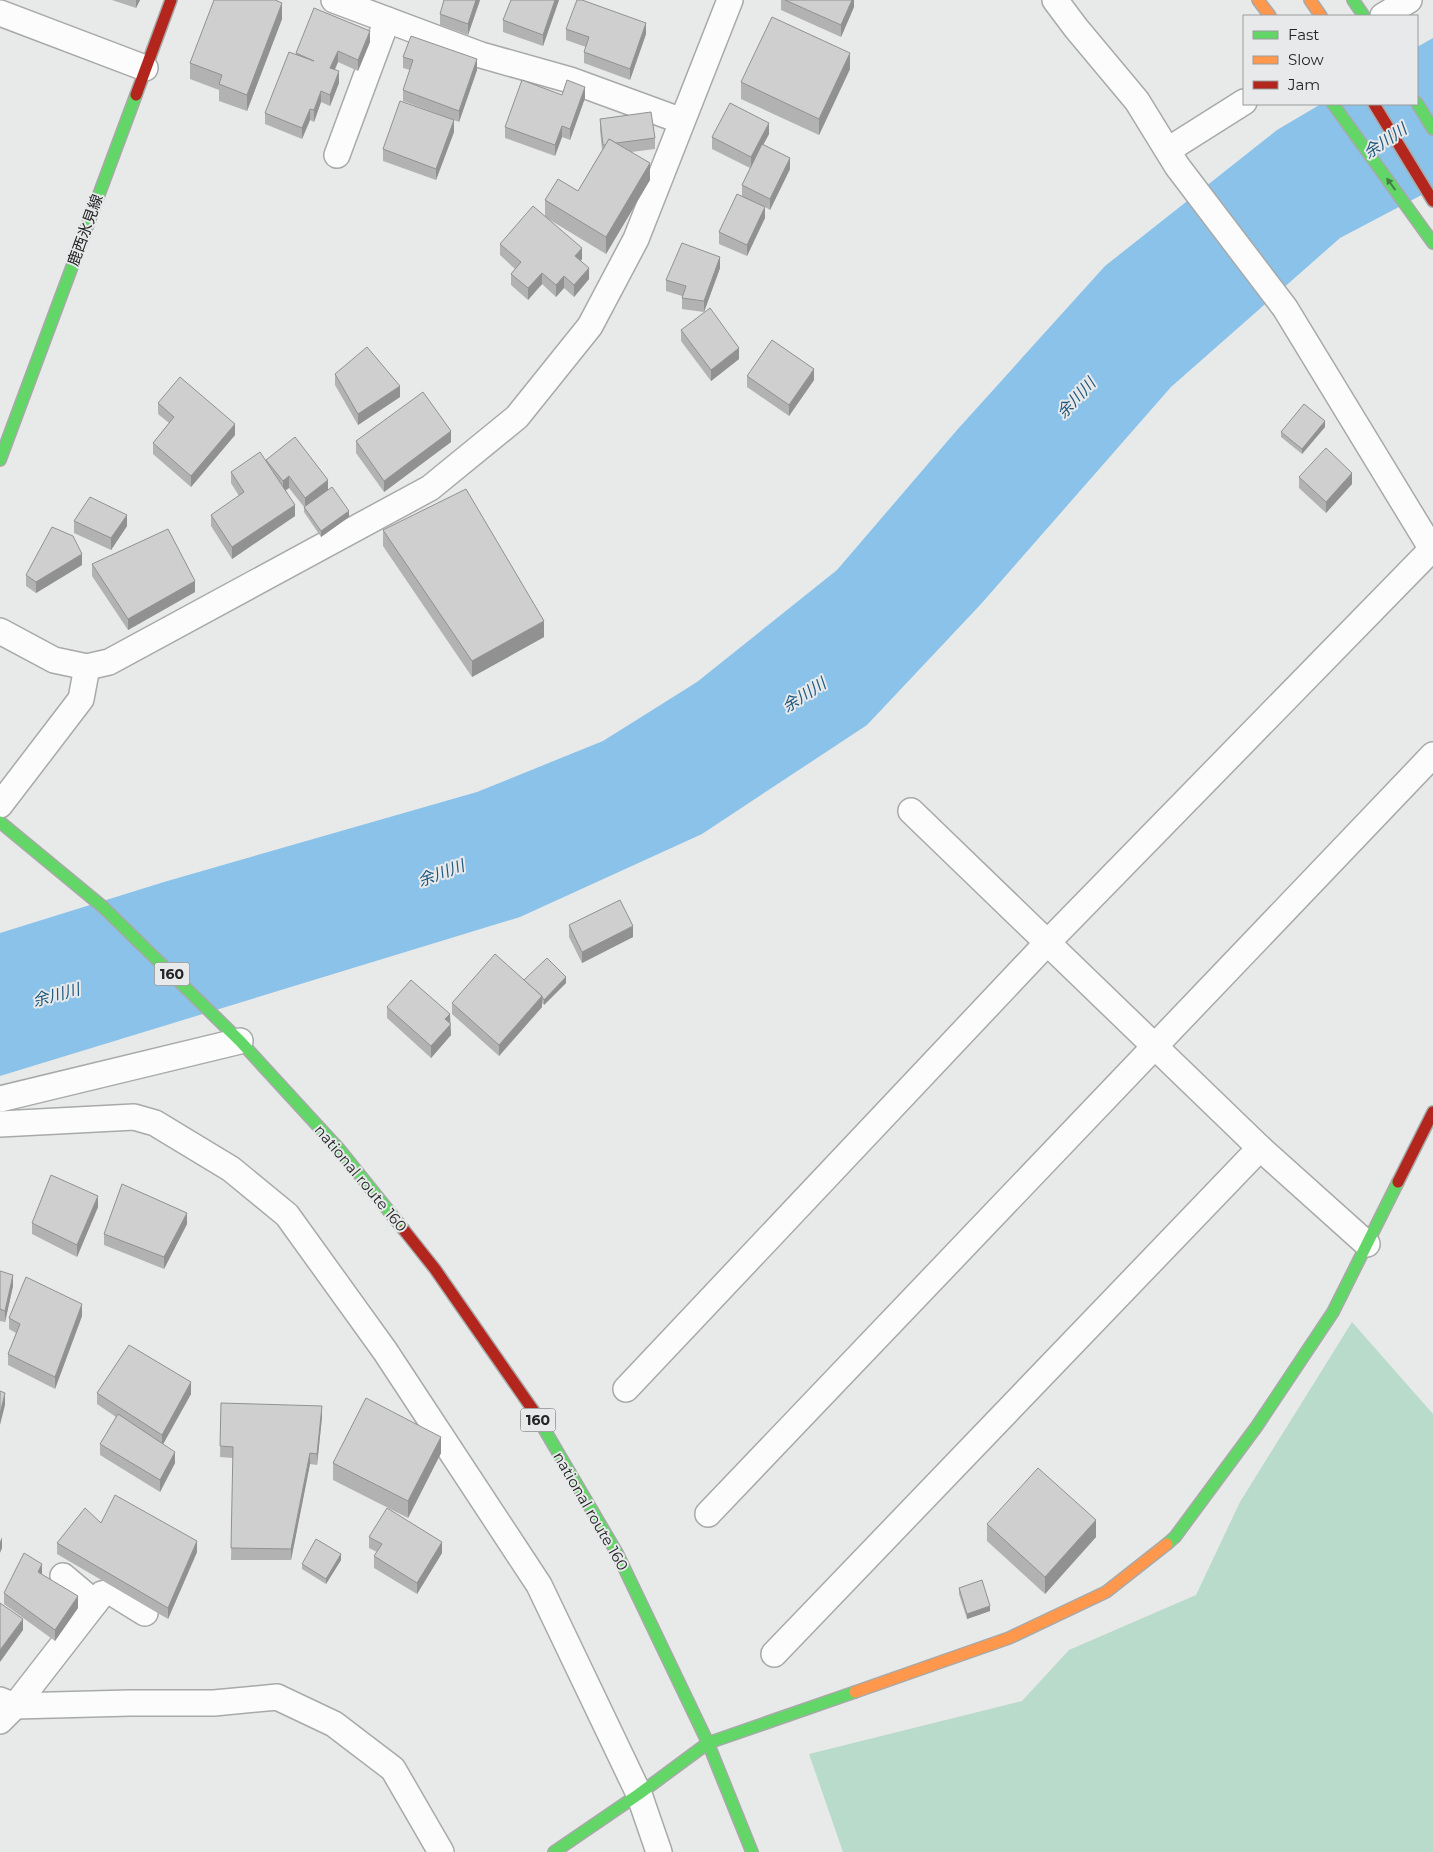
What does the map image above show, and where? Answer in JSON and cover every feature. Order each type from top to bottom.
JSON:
[{"type":"main road","name":"鹿西氷見線","points":[[0,460],[171,0]]},
{"type":"main road","points":[[1258,0],[1269,15]]},
{"type":"main road","points":[[1310,0],[1320,15]]},
{"type":"main road","points":[[1353,0],[1364,15]]},
{"type":"main road","points":[[1358,0],[1365,15]]},
{"type":"main road","points":[[1334,105],[1433,243]]},
{"type":"main road","points":[[1375,105],[1433,201]]},
{"type":"main road","points":[[1418,105],[1433,129]]},
{"type":"main road","name":"160","points":[[0,822],[103,907],[240,1041]]},
{"type":"main road","name":"national route 160","points":[[240,1041],[339,1149],[435,1269],[531,1407],[618,1553],[708,1743],[752,1852]]},
{"type":"main road","points":[[554,1852],[639,1794],[708,1743],[1009,1638],[1106,1592],[1175,1537],[1257,1426],[1333,1312],[1433,1112]]},
{"type":"street","points":[[334,0],[481,55],[570,80],[682,121]]},
{"type":"street","points":[[0,630],[54,660],[87,667],[109,662],[430,488],[517,417],[590,326],[636,239],[730,0]]},
{"type":"street","points":[[626,1389],[1047,943],[1432,550],[1284,308],[1172,158],[1137,101],[1055,0]]},
{"type":"street","points":[[1385,15],[1409,0]]},
{"type":"street","points":[[0,13],[145,68]]},
{"type":"street","points":[[337,155],[387,20]]},
{"type":"street","points":[[1172,158],[1243,103]]},
{"type":"street","points":[[0,805],[81,699],[87,667]]},
{"type":"street","points":[[708,1514],[1433,755]]},
{"type":"street","points":[[911,810],[1260,1148],[1367,1244]]},
{"type":"street","points":[[0,1099],[240,1041]]},
{"type":"street","points":[[0,1124],[134,1117],[155,1123],[231,1169],[287,1215],[385,1351],[539,1585],[639,1794],[659,1852]]},
{"type":"street","points":[[774,1654],[1260,1148]]},
{"type":"street","points":[[63,1576],[95,1603]]},
{"type":"street","points":[[5,1709],[102,1594],[111,1592],[145,1613]]},
{"type":"street","points":[[5,1709],[130,1703],[214,1703],[277,1697],[334,1724],[393,1769],[441,1852]]},
{"type":"green space","points":[[1352,1322],[1433,1414],[1433,1852],[843,1852],[809,1754],[1022,1701],[1069,1650],[1196,1595],[1240,1502]]},
{"type":"water","name":"余川川","points":[[1433,38],[1433,189],[1340,238],[1171,387],[981,604],[867,725],[702,834],[520,917],[0,1076],[0,933],[164,882],[477,792],[603,741],[697,682],[837,570],[957,430],[1105,266],[1277,130],[1319,105],[1418,105],[1418,46]]},
{"type":"building","points":[[214,0],[275,0],[282,3],[247,95],[219,84],[222,75],[190,63]]},
{"type":"building","points":[[444,0],[476,0],[468,24],[440,14]]},
{"type":"building","points":[[511,0],[555,0],[543,35],[503,20]]},
{"type":"building","points":[[577,0],[582,0],[646,23],[630,69],[584,52],[589,37],[566,29]]},
{"type":"building","points":[[785,0],[852,0],[841,25]]},
{"type":"building","points":[[314,8],[370,31],[358,60],[338,51],[330,68],[339,71],[330,95],[321,91],[314,110],[310,109],[302,128],[265,113],[289,52],[314,61],[296,53]]},
{"type":"building","points":[[772,17],[850,53],[819,119],[741,82]]},
{"type":"building","points":[[411,36],[477,59],[459,111],[403,90],[413,60],[403,57]]},
{"type":"building","points":[[522,80],[562,95],[567,80],[585,87],[570,129],[562,126],[555,145],[505,127]]},
{"type":"building","points":[[400,101],[454,120],[436,169],[383,149]]},
{"type":"building","points":[[730,103],[769,123],[751,157],[712,137]]},
{"type":"building","points":[[651,112],[655,138],[616,143],[609,139],[606,145],[603,145],[600,119]]},
{"type":"building","points":[[609,139],[650,163],[606,237],[545,200],[558,179],[578,191]]},
{"type":"building","points":[[762,144],[790,158],[770,199],[742,185]]},
{"type":"building","points":[[737,194],[765,207],[747,245],[719,232]]},
{"type":"building","points":[[533,206],[582,248],[575,256],[589,268],[574,285],[564,276],[556,285],[542,273],[528,288],[511,274],[521,262],[500,244]]},
{"type":"building","points":[[682,243],[720,257],[704,301],[682,298],[686,286],[666,280]]},
{"type":"building","points":[[710,308],[739,348],[711,370],[681,330]]},
{"type":"building","points":[[772,340],[814,369],[789,405],[747,376]]},
{"type":"building","points":[[367,347],[400,386],[358,414],[335,374]]},
{"type":"building","points":[[180,377],[235,424],[191,476],[153,443],[174,417],[158,403]]},
{"type":"building","points":[[423,392],[451,431],[384,481],[356,441]]},
{"type":"building","points":[[1304,404],[1325,421],[1302,449],[1281,432]]},
{"type":"building","points":[[295,437],[328,480],[305,498],[289,476],[283,481],[266,460]]},
{"type":"building","points":[[1326,448],[1352,473],[1326,502],[1299,477]]},
{"type":"building","points":[[260,452],[295,505],[232,547],[211,515],[244,492],[231,472]]},
{"type":"building","points":[[332,487],[349,511],[321,531],[304,507]]},
{"type":"building","points":[[466,489],[544,621],[472,661],[383,530]]},
{"type":"building","points":[[90,497],[127,515],[111,538],[74,521]]},
{"type":"building","points":[[52,527],[73,536],[82,554],[36,582],[26,575]]},
{"type":"building","points":[[168,529],[195,581],[128,619],[92,564]]},
{"type":"building","points":[[620,900],[633,926],[582,952],[569,925]]},
{"type":"building","points":[[495,954],[542,996],[499,1045],[452,1003]]},
{"type":"building","points":[[547,958],[566,977],[544,1000],[524,980]]},
{"type":"building","points":[[411,980],[450,1014],[445,1019],[451,1024],[431,1046],[387,1007]]},
{"type":"building","points":[[51,1175],[98,1196],[77,1245],[32,1223]]},
{"type":"building","points":[[122,1184],[187,1213],[164,1257],[104,1234]]},
{"type":"building","points":[[0,1271],[13,1275],[5,1311],[0,1309]]},
{"type":"building","points":[[26,1277],[82,1304],[55,1377],[8,1354],[20,1324],[9,1318]]},
{"type":"building","points":[[129,1345],[191,1382],[162,1435],[97,1393]]},
{"type":"building","points":[[0,1391],[5,1393],[0,1414]]},
{"type":"building","points":[[366,1398],[441,1437],[408,1501],[333,1463]]},
{"type":"building","points":[[221,1403],[322,1406],[317,1454],[310,1453],[291,1549],[231,1548],[233,1447],[220,1446]]},
{"type":"building","points":[[118,1414],[175,1452],[160,1480],[100,1444]]},
{"type":"building","points":[[1038,1468],[1096,1520],[1045,1577],[987,1524]]},
{"type":"building","points":[[115,1495],[197,1541],[168,1608],[57,1543],[85,1508],[101,1523]]},
{"type":"building","points":[[387,1508],[442,1542],[417,1583],[374,1556],[382,1544],[369,1537]]},
{"type":"building","points":[[316,1539],[341,1554],[326,1579],[302,1564]]},
{"type":"building","points":[[24,1553],[42,1564],[38,1572],[78,1596],[55,1630],[4,1593]]},
{"type":"building","points":[[982,1580],[990,1606],[967,1614],[959,1588]]},
{"type":"building","points":[[0,1603],[23,1619],[0,1650]]},
{"type":"traffic: fast","points":[[1353,0],[1363,15]]},
{"type":"traffic: fast","points":[[0,460],[136,95]]},
{"type":"traffic: fast","points":[[1334,105],[1433,243]]},
{"type":"traffic: fast","points":[[1418,105],[1433,129]]},
{"type":"traffic: fast","points":[[0,822],[103,907],[240,1041],[339,1149],[404,1230]]},
{"type":"traffic: fast","points":[[1167,1544],[1175,1537],[1257,1426],[1333,1312],[1398,1182]]},
{"type":"traffic: fast","points":[[533,1410],[617,1553],[708,1743],[752,1852]]},
{"type":"traffic: fast","points":[[554,1852],[639,1794],[708,1743],[855,1692]]},
{"type":"traffic: slow","points":[[1258,0],[1269,15]]},
{"type":"traffic: slow","points":[[1310,0],[1320,15]]},
{"type":"traffic: slow","points":[[855,1692],[1009,1638],[1106,1592],[1167,1544]]},
{"type":"traffic: jam","points":[[136,95],[171,0]]},
{"type":"traffic: jam","points":[[1375,105],[1433,201]]},
{"type":"traffic: jam","points":[[1398,1182],[1433,1112]]},
{"type":"traffic: jam","points":[[404,1230],[435,1269],[533,1410]]}]
